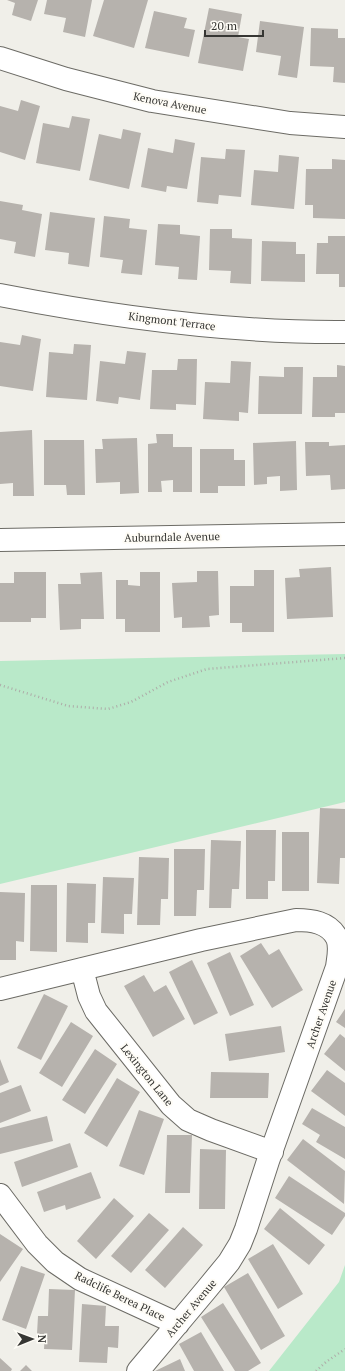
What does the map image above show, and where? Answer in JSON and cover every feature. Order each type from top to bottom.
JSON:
[{"type":"street","name":"Kenova Avenue","points":[[0,58],[66,79],[152,101],[290,123],[345,127]]},
{"type":"street","name":"Kingmont Terrace","points":[[0,296],[195,325],[345,332]]},
{"type":"street","name":"Auburndale Avenue","points":[[0,540],[345,534]]},
{"type":"street","name":"Archer Avenue","points":[[0,989],[201,940],[296,920],[320,922],[330,930],[341,935],[337,967],[240,1244],[229,1262],[138,1371]]},
{"type":"street","name":"Lexington Lane","points":[[82,969],[89,996],[96,1011],[171,1106],[188,1120],[272,1152]]},
{"type":"street","name":"Radclife Berea Place","points":[[0,1195],[36,1244],[55,1262],[80,1279],[178,1324]]},
{"type":"path","points":[[0,685],[68,706],[108,709],[131,702],[168,682],[207,669],[345,658]]},
{"type":"path","points":[[316,1371],[345,1349]]},
{"type":"green space","points":[[345,654],[345,802],[0,884],[0,661]]},
{"type":"green space","points":[[345,1265],[345,1371],[269,1371],[339,1282]]},
{"type":"building","points":[[7,0],[38,0],[31,21],[12,15],[15,3]]},
{"type":"building","points":[[47,0],[92,0],[85,37],[63,32],[66,18],[44,14]]},
{"type":"building","points":[[104,0],[148,0],[134,48],[93,36]]},
{"type":"building","points":[[209,8],[242,14],[238,37],[249,39],[243,71],[198,63]]},
{"type":"building","points":[[154,11],[187,18],[184,28],[195,30],[189,57],[145,48]]},
{"type":"building","points":[[260,21],[304,27],[297,78],[278,75],[281,56],[256,52]]},
{"type":"building","points":[[311,28],[338,29],[338,38],[345,38],[345,83],[333,82],[334,67],[310,66]]},
{"type":"building","points":[[21,100],[40,106],[25,160],[0,152],[0,106],[18,111]]},
{"type":"building","points":[[72,116],[90,119],[80,171],[36,163],[43,123],[69,128]]},
{"type":"building","points":[[123,129],[141,133],[129,189],[89,180],[99,134],[121,139]]},
{"type":"building","points":[[175,139],[195,143],[187,189],[167,186],[166,192],[141,187],[148,148],[173,153]]},
{"type":"building","points":[[226,149],[245,150],[241,197],[219,195],[218,204],[197,202],[201,157],[225,159]]},
{"type":"building","points":[[279,155],[299,157],[294,209],[251,205],[254,170],[278,172]]},
{"type":"building","points":[[332,159],[345,160],[345,219],[313,218],[313,205],[305,205],[306,169],[332,169]]},
{"type":"building","points":[[0,201],[23,205],[22,210],[42,214],[35,257],[14,253],[16,242],[0,239]]},
{"type":"building","points":[[50,212],[95,218],[89,267],[68,264],[69,253],[45,250]]},
{"type":"building","points":[[104,216],[130,219],[129,228],[147,230],[142,275],[121,273],[123,260],[100,257]]},
{"type":"building","points":[[158,224],[180,225],[180,234],[200,236],[197,280],[178,279],[179,267],[155,265]]},
{"type":"building","points":[[210,229],[232,229],[232,238],[252,239],[251,284],[230,283],[231,271],[209,270]]},
{"type":"building","points":[[328,236],[345,236],[345,287],[339,287],[339,274],[316,274],[317,243],[328,243]]},
{"type":"building","points":[[262,241],[296,242],[296,254],[305,254],[305,282],[261,281]]},
{"type":"building","points":[[22,335],[41,339],[33,391],[0,386],[0,342],[20,345]]},
{"type":"building","points":[[74,344],[91,345],[87,400],[46,397],[49,352],[73,354]]},
{"type":"building","points":[[127,351],[146,353],[140,400],[119,397],[118,404],[96,401],[100,361],[125,364]]},
{"type":"building","points":[[178,359],[197,359],[196,405],[176,404],[176,410],[150,409],[152,370],[177,370]]},
{"type":"building","points":[[231,361],[251,362],[248,413],[239,412],[239,421],[203,419],[205,382],[230,383]]},
{"type":"building","points":[[337,365],[345,366],[345,413],[335,413],[335,417],[312,417],[313,377],[337,377]]},
{"type":"building","points":[[284,367],[303,367],[302,414],[258,414],[259,376],[284,377]]},
{"type":"building","points":[[32,430],[34,496],[13,496],[13,483],[0,484],[0,432]]},
{"type":"building","points":[[156,434],[173,434],[173,447],[192,447],[192,492],[173,492],[173,480],[161,481],[162,492],[148,492],[148,444],[157,443]]},
{"type":"building","points":[[137,438],[139,493],[120,494],[120,482],[96,483],[95,449],[103,449],[102,439]]},
{"type":"building","points":[[44,440],[84,440],[85,495],[67,495],[66,485],[44,485]]},
{"type":"building","points":[[296,441],[297,490],[280,491],[280,476],[267,477],[267,484],[254,485],[253,443]]},
{"type":"building","points":[[305,442],[329,442],[329,446],[345,445],[345,489],[331,490],[330,475],[306,476]]},
{"type":"building","points":[[200,449],[234,449],[234,460],[245,460],[245,486],[218,486],[218,493],[200,493]]},
{"type":"building","points":[[331,567],[333,617],[287,619],[285,578],[300,577],[299,569]]},
{"type":"building","points":[[254,570],[274,570],[274,632],[242,632],[242,623],[230,623],[230,586],[254,586]]},
{"type":"building","points":[[197,571],[218,571],[219,615],[209,616],[210,627],[182,628],[182,617],[174,618],[172,583],[197,582]]},
{"type":"building","points":[[14,572],[46,572],[46,618],[31,618],[31,622],[0,622],[0,583],[14,583]]},
{"type":"building","points":[[102,572],[104,619],[81,619],[81,629],[60,630],[58,584],[81,584],[80,573]]},
{"type":"building","points":[[140,572],[160,572],[160,632],[125,632],[125,619],[116,619],[116,580],[128,580],[128,585],[140,586]]},
{"type":"building","points":[[320,808],[345,809],[345,858],[340,858],[339,884],[317,883]]},
{"type":"building","points":[[246,830],[276,830],[275,881],[268,881],[268,899],[246,899]]},
{"type":"building","points":[[282,832],[309,832],[309,891],[282,891]]},
{"type":"building","points":[[211,840],[241,841],[239,889],[232,889],[231,908],[209,908]]},
{"type":"building","points":[[174,849],[205,849],[204,890],[197,890],[196,916],[174,916]]},
{"type":"building","points":[[139,857],[169,858],[168,899],[161,899],[160,925],[137,925]]},
{"type":"building","points":[[103,877],[134,878],[132,914],[124,914],[124,934],[101,933]]},
{"type":"building","points":[[67,883],[96,884],[95,923],[88,923],[88,943],[66,942]]},
{"type":"building","points":[[31,885],[57,885],[57,952],[30,951]]},
{"type":"building","points":[[0,892],[25,893],[24,942],[16,941],[16,960],[0,960]]},
{"type":"building","points":[[261,943],[269,955],[279,949],[303,990],[272,1008],[240,956]]},
{"type":"building","points":[[230,952],[254,1005],[230,1016],[207,963]]},
{"type":"building","points":[[192,960],[218,1013],[194,1025],[169,972]]},
{"type":"building","points":[[144,975],[154,992],[166,985],[185,1019],[153,1037],[124,986]]},
{"type":"building","points":[[44,994],[68,1006],[41,1060],[17,1048]]},
{"type":"building","points":[[345,1009],[345,1028],[336,1022]]},
{"type":"building","points":[[71,1022],[93,1036],[62,1087],[39,1073]]},
{"type":"building","points":[[281,1026],[285,1052],[229,1061],[225,1034]]},
{"type":"building","points":[[340,1034],[345,1038],[345,1071],[324,1054]]},
{"type":"building","points":[[95,1049],[117,1064],[85,1114],[62,1100]]},
{"type":"building","points":[[0,1059],[9,1082],[0,1086]]},
{"type":"building","points":[[327,1070],[345,1083],[345,1116],[311,1091]]},
{"type":"building","points":[[211,1072],[269,1073],[268,1098],[210,1098]]},
{"type":"building","points":[[117,1078],[140,1092],[107,1147],[84,1133]]},
{"type":"building","points":[[21,1085],[31,1111],[0,1123],[0,1093]]},
{"type":"building","points":[[312,1108],[345,1127],[345,1159],[316,1142],[320,1135],[302,1124]]},
{"type":"building","points":[[139,1110],[164,1119],[144,1175],[119,1166]]},
{"type":"building","points":[[47,1116],[53,1141],[0,1154],[0,1128]]},
{"type":"building","points":[[167,1135],[192,1135],[190,1193],[165,1193]]},
{"type":"building","points":[[303,1139],[345,1171],[344,1204],[287,1160]]},
{"type":"building","points":[[70,1143],[78,1167],[22,1187],[14,1162]]},
{"type":"building","points":[[200,1149],[226,1150],[225,1209],[199,1209]]},
{"type":"building","points":[[91,1172],[101,1198],[66,1210],[65,1205],[44,1212],[37,1192]]},
{"type":"building","points":[[289,1176],[345,1213],[345,1216],[332,1235],[275,1198]]},
{"type":"building","points":[[114,1198],[134,1216],[96,1259],[77,1241]]},
{"type":"building","points":[[280,1208],[325,1245],[309,1265],[264,1229]]},
{"type":"building","points":[[149,1213],[169,1230],[131,1273],[111,1256]]},
{"type":"building","points":[[183,1227],[203,1245],[165,1288],[145,1270]]},
{"type":"building","points":[[0,1234],[23,1249],[0,1282]]},
{"type":"building","points":[[273,1244],[303,1294],[278,1309],[248,1259]]},
{"type":"building","points":[[21,1266],[45,1274],[26,1329],[2,1320]]},
{"type":"building","points":[[248,1273],[285,1336],[261,1350],[224,1287]]},
{"type":"building","points":[[49,1289],[75,1290],[72,1350],[44,1349],[45,1334],[37,1334],[38,1316],[48,1316]]},
{"type":"building","points":[[223,1303],[261,1363],[248,1371],[235,1371],[201,1317]]},
{"type":"building","points":[[82,1304],[106,1306],[105,1326],[119,1326],[118,1348],[108,1347],[107,1363],[79,1362]]},
{"type":"building","points":[[201,1332],[224,1371],[194,1371],[179,1344]]},
{"type":"building","points":[[0,1358],[12,1369],[11,1371],[0,1371]]},
{"type":"building","points":[[180,1359],[185,1371],[155,1371]]},
{"type":"building","points":[[26,1365],[32,1371],[20,1371]]}]
